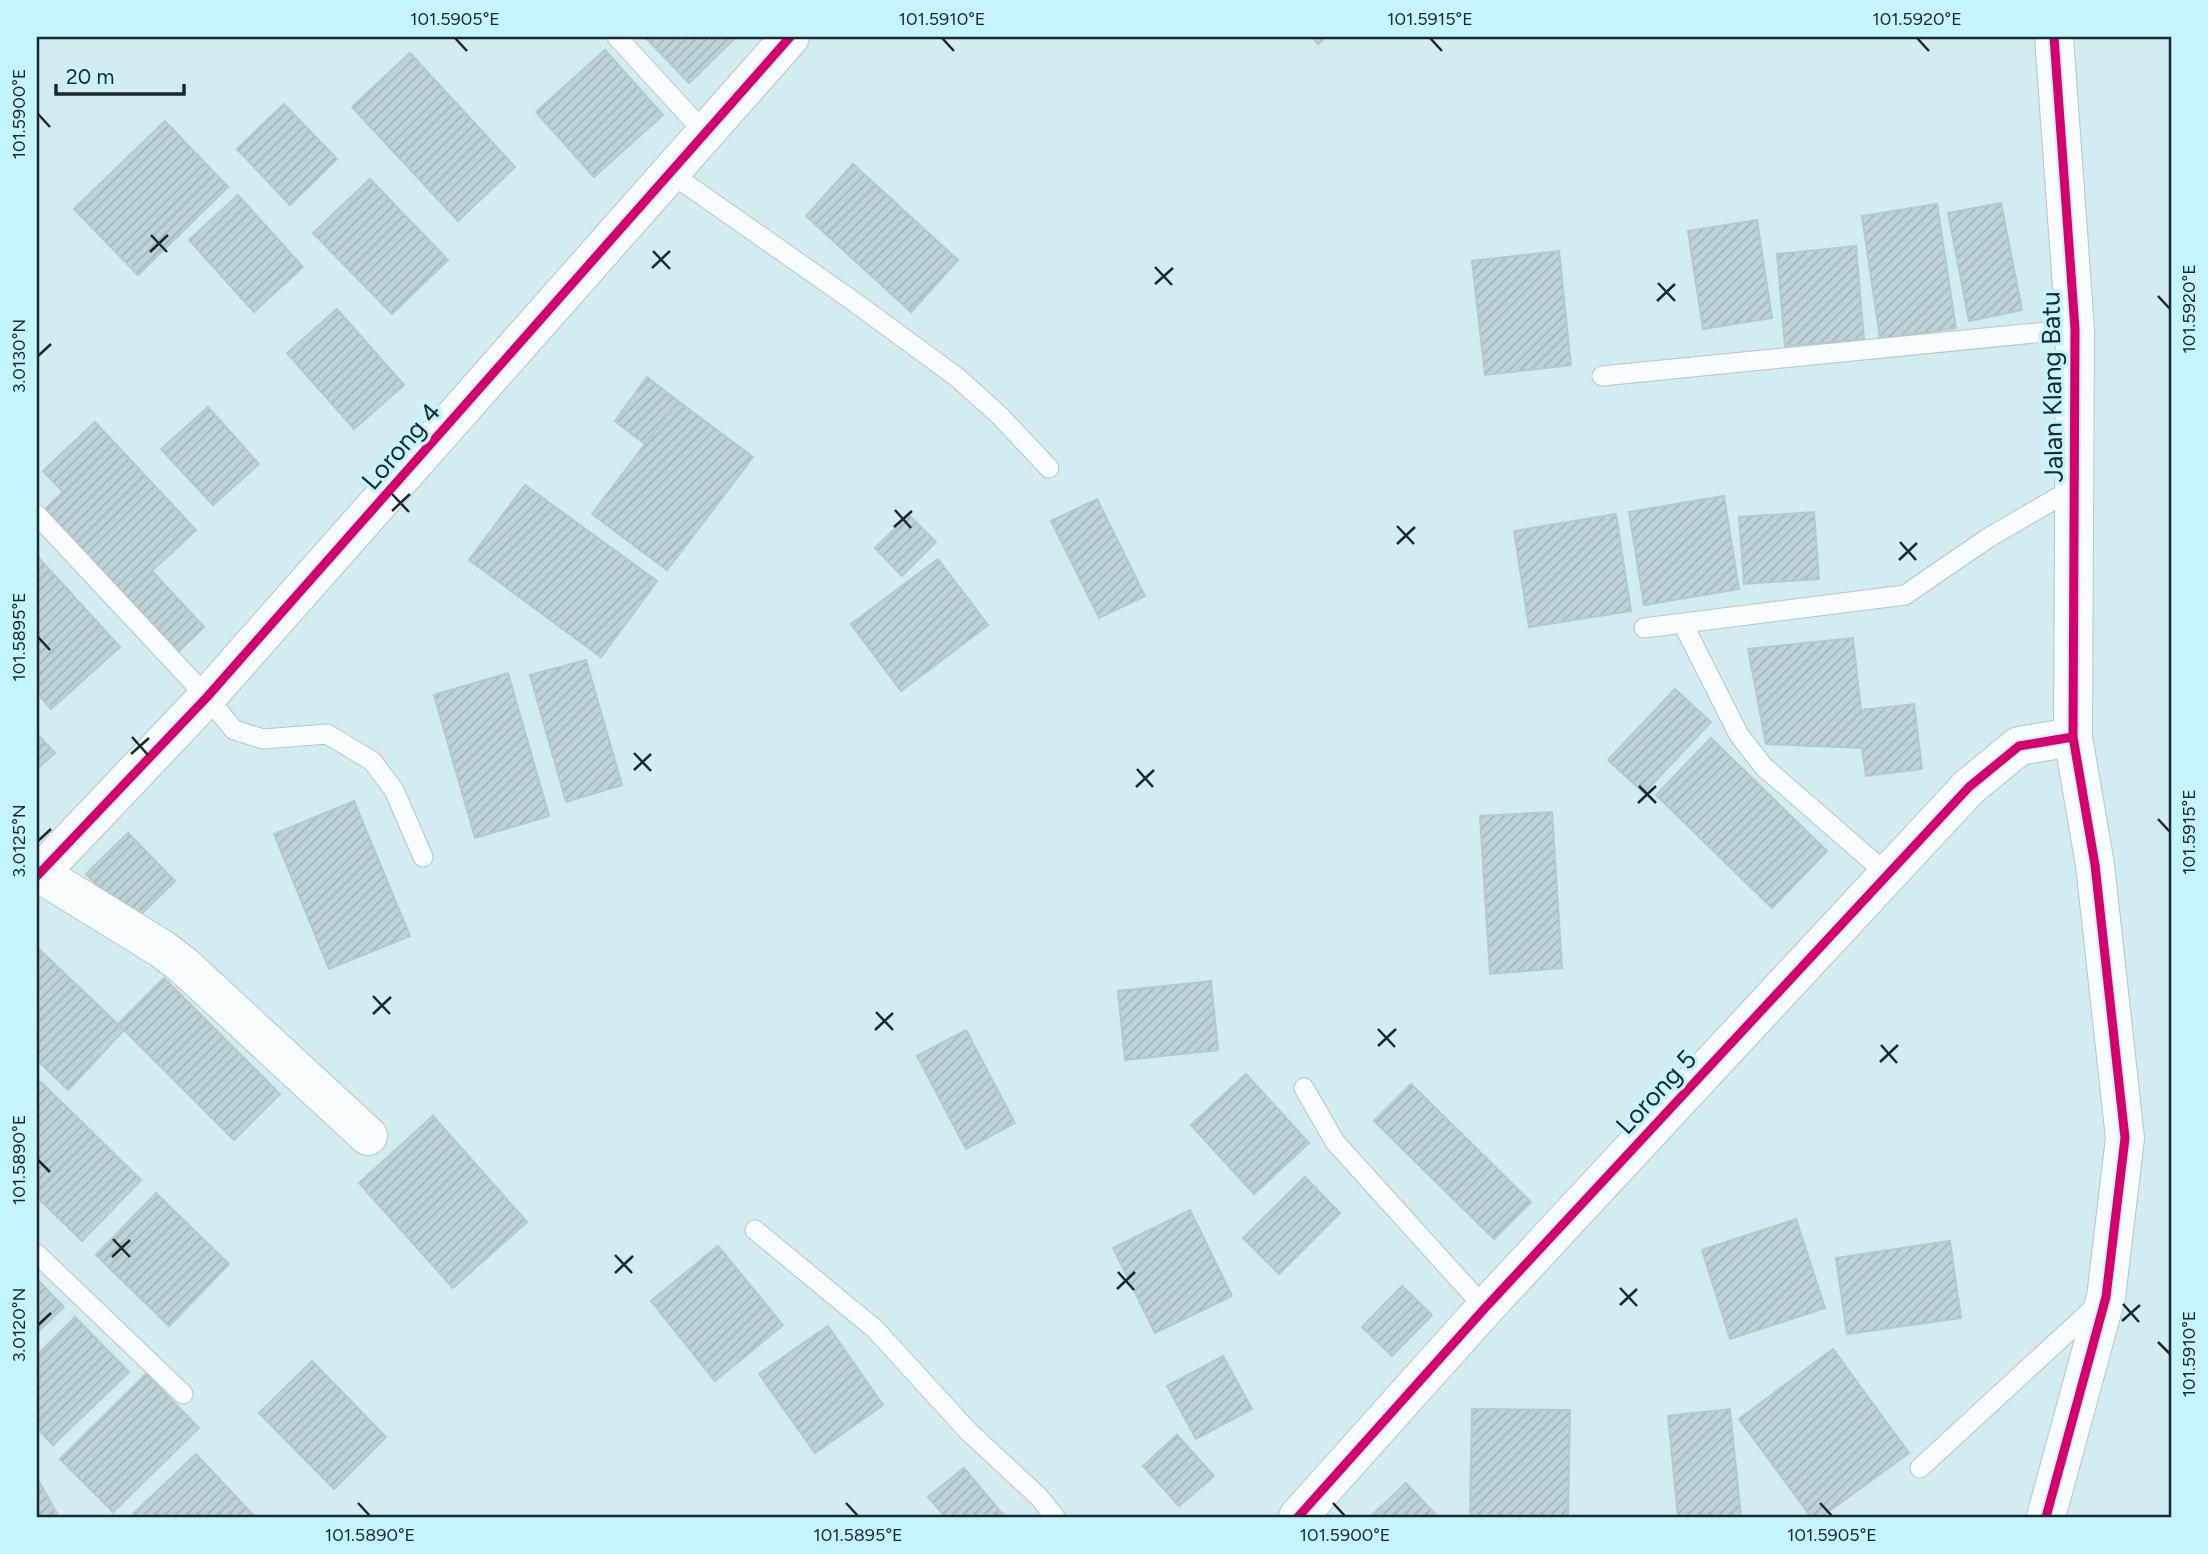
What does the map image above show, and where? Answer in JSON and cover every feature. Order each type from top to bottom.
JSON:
[{"type":"street","name":"Lorong 4","points":[[37,873],[207,697],[790,37]]},
{"type":"street","name":"Jalan Klang Batu","points":[[2046,1517],[2106,1297],[2125,1138],[2095,865],[2073,737],[2075,328],[2054,37]]},
{"type":"street","name":"Lorong 5","points":[[1297,1517],[1485,1308],[1969,787],[2019,746],[2073,737]]},
{"type":"street","points":[[37,873],[162,949],[183,965],[368,1136]]},
{"type":"lane","points":[[617,37],[704,132]]},
{"type":"lane","points":[[669,172],[958,378],[1000,415],[1049,468]]},
{"type":"lane","points":[[1602,376],[2075,328]]},
{"type":"lane","points":[[1644,628],[1905,595],[1989,538],[2074,488]]},
{"type":"lane","points":[[37,515],[207,697],[234,730],[262,739],[327,734],[372,761],[394,790],[423,857]]},
{"type":"lane","points":[[1683,624],[1739,735],[1764,766],[1887,874]]},
{"type":"lane","points":[[1304,1088],[1335,1142],[1485,1308]]},
{"type":"lane","points":[[755,1230],[875,1329],[968,1431],[1040,1497],[1055,1517]]},
{"type":"lane","points":[[37,1254],[183,1394]]},
{"type":"lane","points":[[1920,1468],[2106,1297]]},
{"type":"building","points":[[645,37],[736,37],[689,83]]},
{"type":"building","points":[[1312,37],[1326,37],[1318,44]]},
{"type":"building","points":[[605,50],[663,115],[594,177],[536,112]]},
{"type":"building","points":[[410,53],[515,167],[458,221],[352,107]]},
{"type":"building","points":[[284,104],[337,159],[290,205],[237,149]]},
{"type":"building","points":[[165,121],[228,187],[138,275],[74,209]]},
{"type":"building","points":[[853,164],[958,260],[911,312],[806,216]]},
{"type":"building","points":[[370,179],[448,260],[392,314],[313,233]]},
{"type":"building","points":[[238,195],[303,267],[254,312],[189,240]]},
{"type":"building","points":[[2001,203],[2022,310],[1969,321],[1948,213]]},
{"type":"building","points":[[1937,204],[1956,328],[1880,339],[1862,216]]},
{"type":"building","points":[[1757,220],[1772,318],[1703,329],[1688,231]]},
{"type":"building","points":[[1856,246],[1864,339],[1785,346],[1777,254]]},
{"type":"building","points":[[1559,251],[1571,365],[1485,375],[1472,261]]},
{"type":"building","points":[[337,309],[404,385],[354,429],[287,353]]},
{"type":"building","points":[[647,377],[678,401],[645,444],[615,421]]},
{"type":"building","points":[[678,401],[753,457],[667,570],[592,514]]},
{"type":"building","points":[[208,407],[259,464],[213,505],[161,449]]},
{"type":"building","points":[[95,422],[196,530],[152,571],[204,627],[178,652],[45,509],[63,492],[43,471]]},
{"type":"building","points":[[525,485],[657,581],[601,657],[469,560]]},
{"type":"building","points":[[1724,496],[1739,589],[1644,605],[1629,512]]},
{"type":"building","points":[[1097,499],[1145,596],[1099,618],[1051,521]]},
{"type":"building","points":[[1814,512],[1819,579],[1744,584],[1739,517]]},
{"type":"building","points":[[1616,514],[1631,611],[1529,627],[1514,531]]},
{"type":"building","points":[[909,515],[936,542],[902,576],[875,548]]},
{"type":"building","points":[[37,556],[120,647],[51,709],[37,693]]},
{"type":"building","points":[[938,559],[988,625],[901,691],[851,624]]},
{"type":"building","points":[[1853,638],[1861,710],[1914,704],[1922,769],[1866,776],[1862,748],[1766,744],[1748,649]]},
{"type":"building","points":[[586,660],[622,785],[566,802],[530,675]]},
{"type":"building","points":[[508,673],[549,816],[475,838],[434,695]]},
{"type":"building","points":[[1675,689],[1711,722],[1644,793],[1608,760]]},
{"type":"building","points":[[37,734],[55,753],[37,769]]},
{"type":"building","points":[[1711,738],[1827,851],[1772,908],[1656,795]]},
{"type":"building","points":[[354,801],[410,936],[329,969],[274,834]]},
{"type":"building","points":[[1552,812],[1562,968],[1490,974],[1480,816]]},
{"type":"building","points":[[128,833],[175,881],[133,922],[86,874]]},
{"type":"building","points":[[37,947],[124,1030],[68,1090],[37,1060]]},
{"type":"building","points":[[164,978],[280,1094],[234,1140],[118,1024]]},
{"type":"building","points":[[1211,981],[1218,1050],[1125,1060],[1118,991]]},
{"type":"building","points":[[966,1030],[1015,1123],[966,1149],[917,1056]]},
{"type":"building","points":[[1246,1074],[1309,1143],[1254,1194],[1191,1125]]},
{"type":"building","points":[[41,1082],[141,1180],[82,1241],[37,1197],[37,1086]]},
{"type":"building","points":[[1411,1084],[1531,1202],[1494,1239],[1374,1121]]},
{"type":"building","points":[[433,1116],[527,1222],[453,1288],[359,1183]]},
{"type":"building","points":[[1305,1177],[1340,1213],[1279,1274],[1243,1238]]},
{"type":"building","points":[[156,1193],[229,1264],[169,1326],[96,1255]]},
{"type":"building","points":[[1190,1210],[1232,1296],[1155,1333],[1113,1248]]},
{"type":"building","points":[[1796,1219],[1825,1308],[1730,1339],[1702,1250]]},
{"type":"building","points":[[1950,1241],[1961,1318],[1847,1334],[1836,1258]]},
{"type":"building","points":[[718,1246],[783,1325],[715,1381],[651,1301]]},
{"type":"building","points":[[37,1279],[64,1307],[37,1333]]},
{"type":"building","points":[[1402,1286],[1432,1315],[1392,1356],[1362,1327]]},
{"type":"building","points":[[75,1317],[129,1372],[53,1445],[37,1428],[37,1355]]},
{"type":"building","points":[[828,1326],[883,1405],[815,1453],[759,1374]]},
{"type":"building","points":[[1833,1349],[1909,1453],[1821,1517],[1811,1517],[1739,1419]]},
{"type":"building","points":[[1223,1356],[1252,1409],[1196,1439],[1167,1386]]},
{"type":"building","points":[[312,1361],[386,1437],[334,1489],[259,1413]]},
{"type":"building","points":[[146,1374],[199,1428],[113,1512],[60,1459]]},
{"type":"building","points":[[1472,1409],[1570,1410],[1568,1517],[1470,1517]]},
{"type":"building","points":[[1730,1409],[1741,1517],[1678,1517],[1668,1416]]},
{"type":"building","points":[[1177,1435],[1214,1476],[1179,1506],[1143,1466]]},
{"type":"building","points":[[196,1454],[255,1517],[136,1517],[133,1514]]},
{"type":"building","points":[[964,1468],[1005,1517],[945,1517],[928,1497]]},
{"type":"building","points":[[37,1478],[59,1517],[37,1517]]},
{"type":"building","points":[[1406,1483],[1438,1517],[1370,1517]]},
{"type":"cycle path","points":[[37,876],[207,697],[790,37]]},
{"type":"cycle path","points":[[2046,1517],[2106,1297],[2125,1138],[2095,865],[2073,737],[2075,329],[2054,37]]},
{"type":"cycle path","points":[[1298,1517],[1485,1308],[1969,787],[2019,746],[2073,737]]}]
